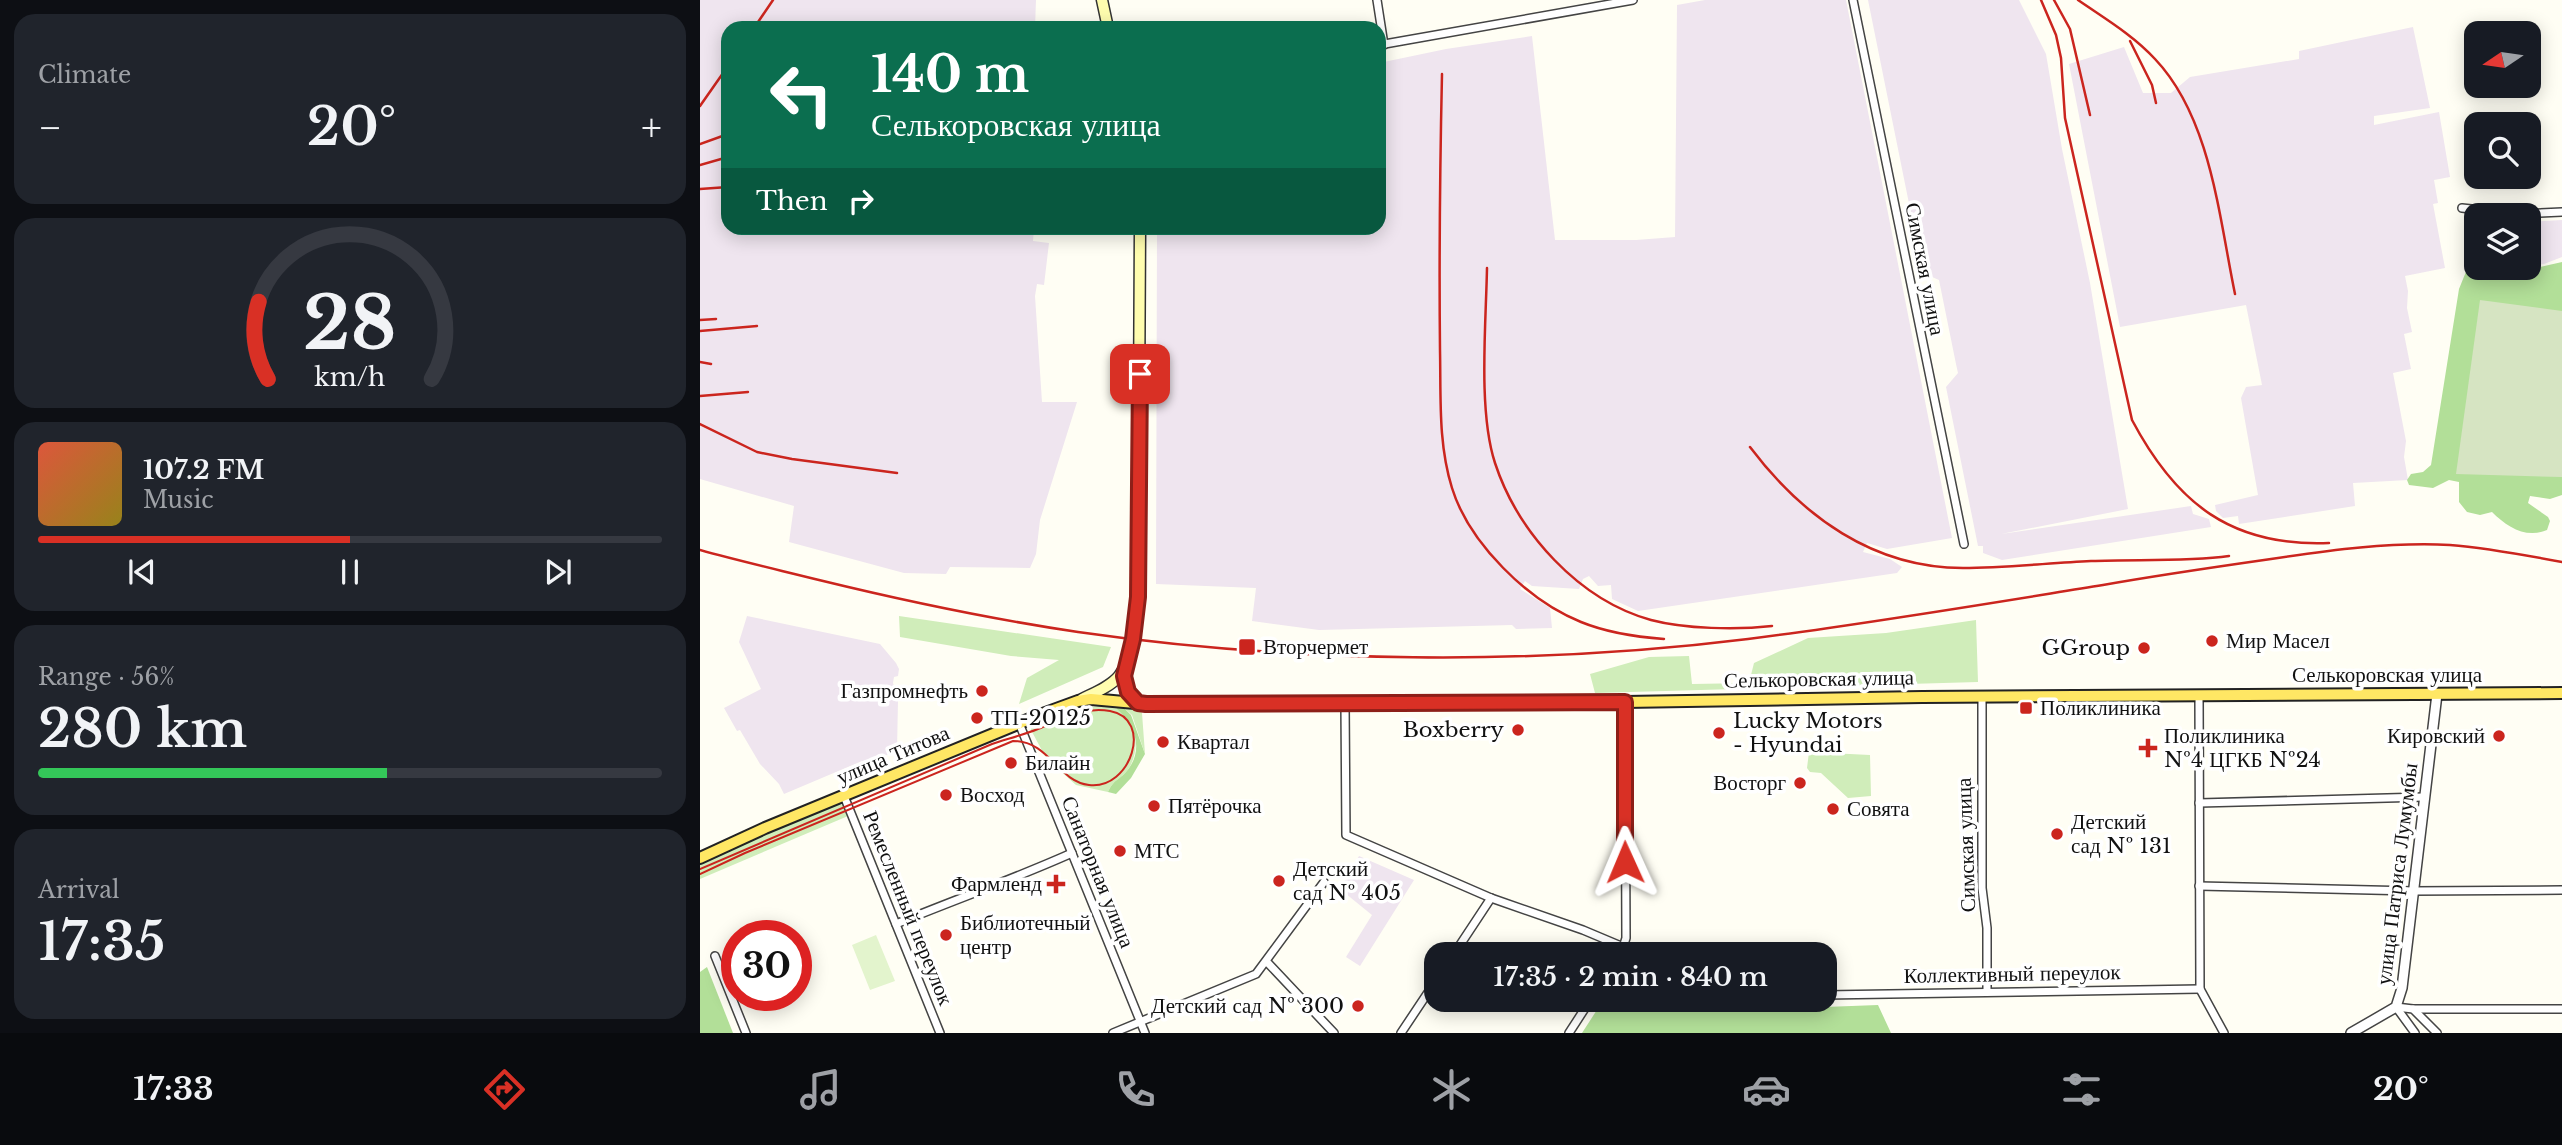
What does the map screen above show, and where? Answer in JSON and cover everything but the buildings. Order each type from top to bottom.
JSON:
[{"type":"main road","points":[[1102,0],[1106,21]]},
{"type":"main road","points":[[1138,703],[1126,687],[1125,667],[1133,639],[1138,597],[1140,235]]},
{"type":"main road","name":"улица Титова","points":[[700,858],[1019,723],[1078,701],[1118,678],[1125,667]]},
{"type":"main road","name":"Селькоровская улица","points":[[1078,701],[1345,704],[1982,696],[2562,693]]},
{"type":"street","points":[[1377,0],[1379,21]]},
{"type":"street","points":[[1386,44],[1633,0]]},
{"type":"street","name":"Симская улица","points":[[1853,0],[1964,544]]},
{"type":"street","points":[[2462,208],[2490,213],[2562,212]]},
{"type":"street","name":"улица Патриса Лумумбы","points":[[2351,1033],[2396,1007],[2402,988],[2437,694]]},
{"type":"street","points":[[2199,695],[2200,989],[2224,1033]]},
{"type":"street","name":"Симская улица","points":[[1982,696],[1982,888],[1987,928],[1987,992]]},
{"type":"street","points":[[1625,702],[1625,942]]},
{"type":"street","points":[[1345,704],[1346,835],[1491,898],[1583,930],[1606,942]]},
{"type":"street","name":"Санаторная улица","points":[[1019,723],[1145,1033]]},
{"type":"street","name":"Ремесленный переулок","points":[[844,796],[940,1033]]},
{"type":"street","points":[[2199,803],[2424,797]]},
{"type":"street","points":[[896,923],[1032,872],[1072,853]]},
{"type":"street","points":[[1113,1033],[1256,974],[1324,882]]},
{"type":"street","points":[[2199,886],[2413,891],[2562,890]]},
{"type":"street","points":[[1462,942],[1491,898]]},
{"type":"street","points":[[715,956],[747,1033]]},
{"type":"street","points":[[1267,962],[1334,1033]]},
{"type":"street","name":"Коллективный переулок","points":[[1837,995],[2200,989]]},
{"type":"street","points":[[1401,1033],[1424,998]]},
{"type":"street","points":[[2396,1007],[2562,1009]]},
{"type":"street","points":[[2396,1007],[2415,1033]]},
{"type":"street","points":[[2413,1009],[2437,1033]]},
{"type":"street","points":[[1569,1033],[1583,1012]]},
{"type":"shaded area","points":[[700,0],[1036,0],[1035,21],[721,21],[721,235],[1033,235],[1033,241],[1049,243],[1044,285],[1037,284],[1035,296],[1042,402],[1077,402],[1040,520],[1036,554],[1030,568],[950,567],[946,574],[904,573],[789,542],[794,506],[700,479]]},
{"type":"shaded area","points":[[1705,0],[1846,0],[1952,538],[1887,549],[1867,543],[1863,552],[1890,559],[1902,567],[1897,573],[1638,611],[1612,599],[1611,585],[1598,586],[1589,576],[1583,579],[1579,589],[1532,586],[1525,581],[1520,589],[1550,608],[1552,628],[1516,629],[1512,625],[1319,630],[1252,621],[1256,588],[1156,584],[1157,235],[1386,235],[1386,62],[1532,36],[1555,240],[1675,237],[1677,5]]},
{"type":"shaded area","points":[[1868,0],[2019,0],[2046,54],[2062,149],[2090,283],[2128,509],[2001,534],[2191,506],[2193,514],[2209,519],[2211,527],[2002,560],[1983,553],[1983,546],[1978,546],[1946,387],[1958,373],[1939,280],[1923,273]]},
{"type":"shaded area","points":[[2413,27],[2430,108],[2374,116],[2374,125],[2439,112],[2450,177],[2434,180],[2438,203],[2433,204],[2445,268],[2405,276],[2412,332],[2404,334],[2411,369],[2393,373],[2406,441],[2404,457],[2408,480],[2353,483],[2355,506],[2239,524],[2238,516],[2223,518],[2216,511],[2215,505],[2258,495],[2241,398],[2246,387],[2262,385],[2246,305],[2120,327],[2069,64],[2124,47],[2143,93],[2171,93],[2190,77],[2299,59],[2299,51]]},
{"type":"shaded area","points":[[2562,220],[2562,257],[2541,264],[2541,221]]},
{"type":"shaded area","points":[[747,616],[880,644],[899,669],[893,683],[898,701],[897,750],[866,765],[862,761],[784,794],[779,784],[760,764],[724,708],[761,689],[739,642]]},
{"type":"shaded area","points":[[1359,856],[1414,880],[1360,966],[1346,957],[1372,915],[1340,889]]},
{"type":"green space","points":[[2562,262],[2562,495],[2550,499],[2530,496],[2528,503],[2548,517],[2550,521],[2547,530],[2524,532],[2504,522],[2492,512],[2480,515],[2467,512],[2459,502],[2459,482],[2449,480],[2433,488],[2409,485],[2407,480],[2411,474],[2423,472],[2431,465],[2459,289],[2464,277],[2464,280],[2541,280],[2541,267]]},
{"type":"green space","points":[[2480,300],[2562,311],[2562,477],[2456,474]]},
{"type":"green space","points":[[899,616],[1111,647],[1103,667],[1019,704],[1027,678],[1059,660],[1011,656],[900,637]]},
{"type":"green space","points":[[1976,620],[1978,682],[1595,693],[1590,674],[1649,657],[1689,656],[1692,684],[1749,683],[1754,663],[1808,638],[1886,633]]},
{"type":"green space","points":[[1088,707],[1116,708],[1124,713],[1133,728],[1135,747],[1131,765],[1108,792],[1076,785],[1046,758],[1031,730],[1031,726]]},
{"type":"green space","points":[[1116,708],[1124,708],[1131,715],[1145,754],[1131,778],[1116,794],[1108,792],[1132,764],[1136,746],[1133,729]]},
{"type":"green space","points":[[1124,708],[1140,710],[1142,713],[1145,754],[1132,715]]},
{"type":"green space","points":[[1809,752],[1870,755],[1871,796],[1848,798],[1821,773],[1810,772],[1807,768]]},
{"type":"green space","points":[[837,803],[843,805],[848,816],[700,879],[700,863]]},
{"type":"green space","points":[[876,935],[895,981],[870,990],[852,945]]},
{"type":"green space","points":[[707,967],[721,1003],[721,1011],[724,1011],[733,1033],[700,1033],[700,972]]},
{"type":"green space","points":[[1878,1005],[1891,1033],[1582,1033],[1596,1012],[1837,1012],[1837,1007]]},
{"type":"tram line","points":[[700,869],[992,744],[1072,715],[1091,710],[1110,711],[1123,717],[1131,727],[1134,739],[1126,766],[1116,777],[1104,784],[1089,785],[1078,782],[1036,747],[1013,741],[700,874]]},
{"type":"railway","points":[[759,21],[773,0]]},
{"type":"railway","points":[[2041,0],[2056,35],[2061,58],[2065,118],[2132,420],[2168,475],[2210,514],[2235,528],[2263,537],[2294,542],[2329,543]]},
{"type":"railway","points":[[2054,0],[2070,29],[2090,115]]},
{"type":"railway","points":[[2078,0],[2146,50],[2174,83],[2189,110],[2210,170],[2235,294]]},
{"type":"railway","points":[[2130,41],[2152,85],[2156,103]]},
{"type":"railway","points":[[1442,74],[1442,437],[1452,488],[1460,509],[1486,549],[1521,585],[1541,600],[1591,626],[1622,634],[1664,639]]},
{"type":"railway","points":[[700,106],[721,76]]},
{"type":"railway","points":[[700,144],[721,136]]},
{"type":"railway","points":[[700,165],[721,159]]},
{"type":"railway","points":[[700,189],[721,188]]},
{"type":"railway","points":[[1487,268],[1484,367],[1490,442],[1505,489],[1535,538],[1576,580],[1599,597],[1651,620],[1695,627],[1772,626]]},
{"type":"railway","points":[[700,320],[716,319]]},
{"type":"railway","points":[[700,331],[757,326]]},
{"type":"railway","points":[[700,362],[711,364]]},
{"type":"railway","points":[[700,396],[748,392]]},
{"type":"railway","points":[[700,424],[757,452],[897,473]]},
{"type":"railway","points":[[1750,447],[1770,472],[1817,516],[1870,548],[1899,559],[1930,566],[1963,568],[2229,556]]},
{"type":"railway","points":[[700,550],[916,602],[1078,632],[1243,650],[1413,657],[1583,654],[1748,639],[1926,614],[2208,568],[2360,548],[2450,545],[2562,562]]},
{"type":"place","name":"Мир Масел","points":[[2212,641]]},
{"type":"place","name":"Вторчермет","points":[[1247,647]]},
{"type":"place","name":"GGroup","points":[[2144,648]]},
{"type":"place","name":"Газпромнефть","points":[[982,691]]},
{"type":"place","name":"Поликлиника","points":[[2026,708]]},
{"type":"place","name":"ТП-20125","points":[[977,718]]},
{"type":"place","name":"Boxberry","points":[[1518,730]]},
{"type":"place","name":"Lucky Motors - Hyundai","points":[[1719,733]]},
{"type":"place","name":"Кировский","points":[[2499,736]]},
{"type":"place","name":"Квартал","points":[[1163,742]]},
{"type":"place","name":"Поликлиника №4 ЦГКБ №24","points":[[2148,748]]},
{"type":"place","name":"Билайн","points":[[1011,763]]},
{"type":"place","name":"Восторг","points":[[1800,783]]},
{"type":"place","name":"Восход","points":[[946,795]]},
{"type":"place","name":"Пятёрочка","points":[[1154,806]]},
{"type":"place","name":"Совята","points":[[1833,809]]},
{"type":"place","name":"Детский сад № 131","points":[[2057,834]]},
{"type":"place","name":"МТС","points":[[1120,851]]},
{"type":"place","name":"Детский сад № 405","points":[[1279,881]]},
{"type":"place","name":"Фармленд","points":[[1056,884]]},
{"type":"place","name":"Библиотечный центр","points":[[946,935]]},
{"type":"place","name":"Детский сад № 300","points":[[1358,1006]]},
{"type":"route","points":[[1140,374],[1138,597],[1133,639],[1124,676],[1132,697],[1138,703],[1146,704],[1625,702],[1625,862]]}]
